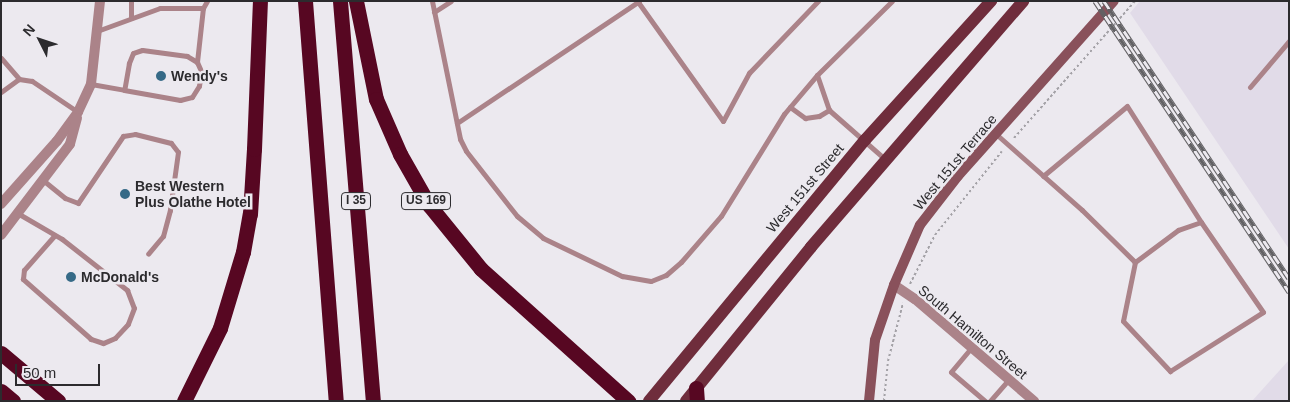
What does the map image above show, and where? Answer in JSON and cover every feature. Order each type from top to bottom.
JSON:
[{"type":"highway","points":[[184,401],[220,328],[244,243],[254,148],[260,1]]},
{"type":"highway","name":"I 35","points":[[305,1],[336,401]]},
{"type":"highway","name":"I 35","points":[[340,1],[373,401]]},
{"type":"highway","name":"US 169","points":[[356,1],[376,99],[400,154],[429,204],[481,269],[628,401]]},
{"type":"highway","points":[[1,353],[58,401]]},
{"type":"highway","points":[[1,391],[13,401]]},
{"type":"main road","name":"West 151st Street","points":[[649,401],[865,140],[991,1]]},
{"type":"main road","points":[[686,401],[696,394],[886,161],[1023,1]]},
{"type":"street","points":[[1,235],[19,214],[70,144],[78,112],[91,84],[100,1]]},
{"type":"street","name":"West 151st Terrace","points":[[869,401],[875,340],[894,285],[920,225],[996,134],[1114,1]]},
{"type":"street","points":[[3,199],[78,112]]},
{"type":"street","name":"South Hamilton Street","points":[[894,285],[1034,401]]},
{"type":"lane","points":[[131,1],[132,18]]},
{"type":"lane","points":[[159,1],[160,8]]},
{"type":"lane","points":[[91,84],[180,100],[192,97],[199,86],[201,71],[197,62],[203,8],[207,1]]},
{"type":"lane","points":[[432,1],[457,123],[466,151],[530,229],[622,276],[651,281],[666,275],[681,262],[720,216],[790,107],[817,75],[892,1]]},
{"type":"lane","points":[[434,12],[451,1]]},
{"type":"lane","points":[[457,123],[638,2],[723,121],[749,73],[818,1]]},
{"type":"lane","points":[[96,31],[160,8],[203,8]]},
{"type":"lane","points":[[1250,87],[1289,41]]},
{"type":"lane","points":[[124,90],[129,63],[133,54],[142,50],[187,56],[197,62]]},
{"type":"lane","points":[[1,58],[19,79],[32,81],[78,112]]},
{"type":"lane","points":[[817,75],[829,110],[865,140],[886,161]]},
{"type":"lane","points":[[1,92],[19,79]]},
{"type":"lane","points":[[1044,176],[1127,106],[1201,222],[1263,312],[1170,372],[1124,321],[1135,262],[1178,230],[1201,222]]},
{"type":"lane","points":[[790,107],[805,118],[819,116],[829,110]]},
{"type":"lane","points":[[44,180],[65,198],[78,203],[123,136],[135,134],[171,143],[178,152],[170,210],[163,236],[148,254]]},
{"type":"lane","points":[[996,134],[1044,176],[1135,262]]},
{"type":"lane","points":[[19,214],[54,236],[127,290],[134,308],[128,324],[115,338],[103,343],[91,339],[23,279],[24,270],[54,236]]},
{"type":"lane","points":[[972,348],[951,372],[985,401]]},
{"type":"lane","points":[[990,401],[1009,379]]},
{"type":"path","points":[[884,401],[888,361],[906,293],[935,235],[1008,145],[1135,1]]},
{"type":"shaded area","points":[[1140,1],[1289,1],[1289,249],[1130,13]]},
{"type":"shaded area","points":[[1289,360],[1289,401],[1252,401]]},
{"type":"railway","points":[[1095,1],[1289,292]]},
{"type":"railway","points":[[1104,1],[1289,278]]},
{"type":"place","name":"Wendy's","points":[[161,76]]},
{"type":"place","name":"Best Western Plus Olathe Hotel","points":[[125,194]]},
{"type":"place","name":"McDonald's","points":[[71,277]]}]
